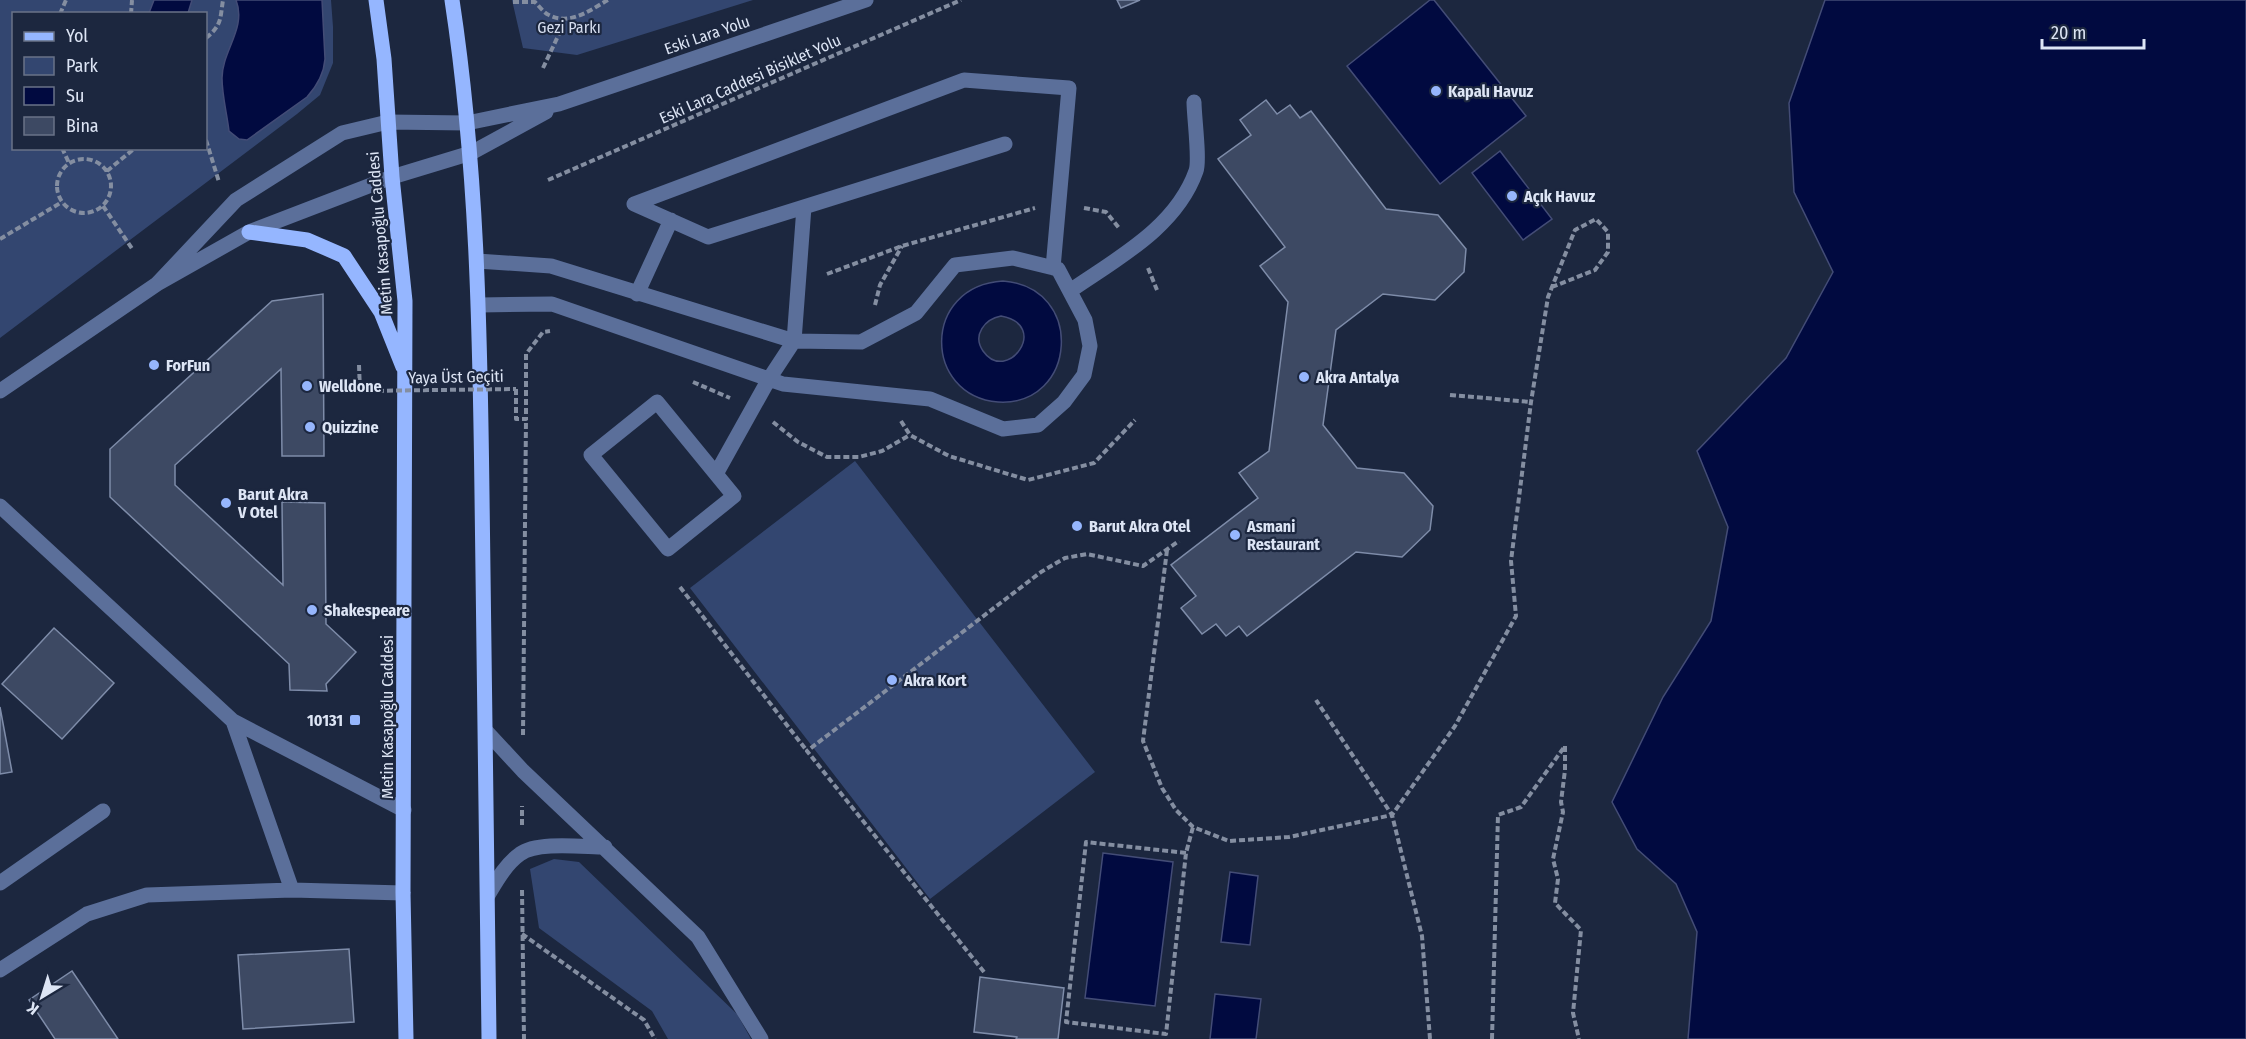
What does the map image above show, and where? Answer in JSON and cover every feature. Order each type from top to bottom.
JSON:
[{"type":"main road","name":"Metin Kasapoğlu Caddesi","points":[[376,0],[384,59],[392,177],[405,301],[403,893],[406,1039]]},
{"type":"main road","points":[[452,0],[461,57],[471,153],[479,305],[489,1039]]},
{"type":"main road","points":[[249,232],[307,240],[344,256],[381,312],[406,375]]},
{"type":"street","name":"Eski Lara Yolu","points":[[559,104],[866,0]]},
{"type":"street","points":[[1005,144],[708,237],[634,204],[964,80],[1070,88],[1053,268]]},
{"type":"street","points":[[1070,291],[1150,235],[1178,204],[1197,170],[1194,102]]},
{"type":"street","points":[[157,284],[236,200],[251,188],[342,133],[388,122],[467,123],[559,104]]},
{"type":"street","points":[[0,391],[157,284],[249,232],[392,177],[471,153],[559,104]]},
{"type":"street","points":[[716,474],[768,379],[794,341],[804,207]]},
{"type":"street","points":[[637,294],[671,220]]},
{"type":"street","points":[[477,261],[551,266],[794,341],[861,342],[916,313],[955,265],[1013,258],[1058,269],[1085,320],[1090,346],[1084,375],[1064,402],[1038,425],[1003,429],[930,399],[783,384],[552,304],[479,305]]},
{"type":"street","points":[[657,402],[716,474],[734,496],[668,549],[591,455],[657,402]]},
{"type":"street","points":[[0,506],[233,721],[404,810]]},
{"type":"street","points":[[233,721],[292,890]]},
{"type":"street","points":[[486,731],[523,771],[698,937],[761,1039]]},
{"type":"street","points":[[0,884],[103,811]]},
{"type":"street","points":[[488,895],[507,866],[522,852],[536,847],[605,847]]},
{"type":"street","points":[[0,970],[87,914],[147,895],[292,890],[403,893]]},
{"type":"path","points":[[207,37],[220,23],[223,0]]},
{"type":"path","points":[[513,2],[535,2],[548,15],[562,19],[578,17],[608,0]]},
{"type":"path","name":"Eski Lara Caddesi Bisiklet Yolu","points":[[548,180],[961,0]]},
{"type":"path","points":[[543,68],[560,34],[562,19]]},
{"type":"path","points":[[207,143],[221,187]]},
{"type":"path","points":[[63,150],[69,163]]},
{"type":"path","points":[[107,171],[133,150]]},
{"type":"path","points":[[76,160],[94,161],[107,171],[111,180],[109,198],[96,212],[87,214],[68,209],[62,202],[56,186],[62,170],[69,163],[76,160]]},
{"type":"path","points":[[0,239],[62,202]]},
{"type":"path","points":[[104,206],[133,250]]},
{"type":"path","points":[[1167,549],[1143,741],[1162,788],[1176,810],[1193,827],[1229,841],[1289,837],[1392,815],[1455,726],[1516,615],[1511,561],[1531,402],[1548,297],[1552,287],[1575,230],[1596,219],[1608,232],[1608,252],[1595,270],[1552,287]]},
{"type":"path","points":[[524,1039],[521,934],[526,354],[543,332],[552,331]]},
{"type":"path","name":"Yaya Üst Geçiti","points":[[359,364],[360,391],[516,388],[516,419],[526,419]]},
{"type":"path","points":[[688,380],[752,408],[798,442],[827,457],[859,457],[882,451],[909,435]]},
{"type":"path","points":[[1450,395],[1531,402]]},
{"type":"path","points":[[807,751],[1041,572],[1065,558],[1087,554],[1143,566],[1179,541]]},
{"type":"path","points":[[680,587],[807,751],[984,972]]},
{"type":"path","points":[[1316,700],[1392,815],[1422,936],[1430,1039]]},
{"type":"path","points":[[1492,1039],[1498,815],[1521,807],[1565,746],[1561,802],[1563,812],[1553,859],[1558,879],[1555,903],[1581,930],[1573,1013],[1579,1039]]},
{"type":"path","points":[[1186,854],[1086,842],[1066,1022],[1166,1034],[1186,854],[1193,827]]},
{"type":"path","points":[[521,934],[644,1020],[655,1039]]},
{"type":"green space","points":[[0,0],[331,0],[333,63],[320,95],[0,338]]},
{"type":"green space","name":"Gezi Parkı","points":[[512,0],[753,0],[577,55],[523,48]]},
{"type":"green space","name":"Akra Kort","points":[[855,461],[1095,772],[930,899],[690,588]]},
{"type":"green space","points":[[554,859],[579,862],[737,1014],[751,1039],[668,1039],[652,1011],[539,928],[530,869]]},
{"type":"water","points":[[154,0],[192,0],[188,12],[149,12]]},
{"type":"water","points":[[236,0],[322,0],[325,59],[319,80],[307,97],[247,140],[239,139],[229,131],[222,84],[223,68],[238,20],[239,10]]},
{"type":"water","name":"Kapalı Havuz","points":[[1430,0],[1434,0],[1526,116],[1440,184],[1347,66]]},
{"type":"water","points":[[1825,0],[2246,0],[2246,1039],[1688,1039],[1697,932],[1676,884],[1637,849],[1612,802],[1663,697],[1711,621],[1728,527],[1697,451],[1786,358],[1833,272],[1794,192],[1789,103]]},
{"type":"water","name":"Açık Havuz","points":[[1500,151],[1552,219],[1523,240],[1472,173]]},
{"type":"water","points":[[1003,281],[1030,288],[1048,303],[1059,323],[1061,346],[1056,367],[1044,386],[1024,398],[998,402],[973,395],[956,381],[945,362],[942,341],[946,320],[957,301],[976,287]],"holes":[[[1001,316],[1016,321],[1023,330],[1024,340],[1020,350],[1003,361],[993,360],[980,345],[982,329],[990,320]]]},
{"type":"water","points":[[1103,853],[1173,862],[1155,1006],[1085,998]]},
{"type":"water","points":[[1230,872],[1258,876],[1250,945],[1221,942]]},
{"type":"water","points":[[1215,994],[1261,999],[1256,1039],[1210,1039]]},
{"type":"building","points":[[1117,0],[1140,0],[1121,8]]},
{"type":"building","name":"Akra Antalya","points":[[1266,100],[1277,114],[1290,105],[1300,118],[1311,111],[1386,209],[1438,215],[1466,249],[1464,272],[1435,300],[1383,294],[1336,330],[1323,425],[1357,468],[1404,473],[1433,506],[1430,530],[1402,557],[1356,552],[1247,636],[1239,626],[1226,636],[1216,624],[1202,634],[1181,608],[1196,596],[1171,565],[1258,498],[1239,473],[1269,451],[1288,302],[1260,266],[1285,247],[1218,159],[1251,135],[1240,120]]},
{"type":"building","points":[[323,294],[324,456],[282,456],[281,369],[175,465],[175,485],[283,585],[282,502],[325,503],[326,624],[356,652],[326,684],[327,691],[290,690],[289,664],[110,497],[110,449],[272,301]]},
{"type":"building","points":[[54,628],[114,683],[62,739],[2,684]]},
{"type":"building","points":[[0,707],[12,772],[0,774]]},
{"type":"building","points":[[349,949],[354,1022],[243,1029],[238,955]]},
{"type":"building","points":[[72,971],[118,1039],[55,1039],[29,1000]]},
{"type":"building","points":[[980,977],[1064,988],[1058,1039],[1016,1039],[1017,1037],[974,1032]]},
{"type":"place","name":"Kapalı Havuz","points":[[1436,91]]},
{"type":"place","name":"Açık Havuz","points":[[1512,196]]},
{"type":"place","name":"ForFun","points":[[154,365]]},
{"type":"place","name":"Akra Antalya","points":[[1304,377]]},
{"type":"place","name":"Welldone","points":[[307,386]]},
{"type":"place","name":"Quizzine","points":[[310,427]]},
{"type":"place","name":"Barut Akra V Otel","points":[[226,503]]},
{"type":"place","name":"Barut Akra Otel","points":[[1077,526]]},
{"type":"place","name":"Asmani Restaurant","points":[[1235,535]]},
{"type":"place","name":"Shakespeare","points":[[312,610]]},
{"type":"place","name":"Akra Kort","points":[[892,680]]},
{"type":"place","name":"10131","points":[[355,720]]}]
